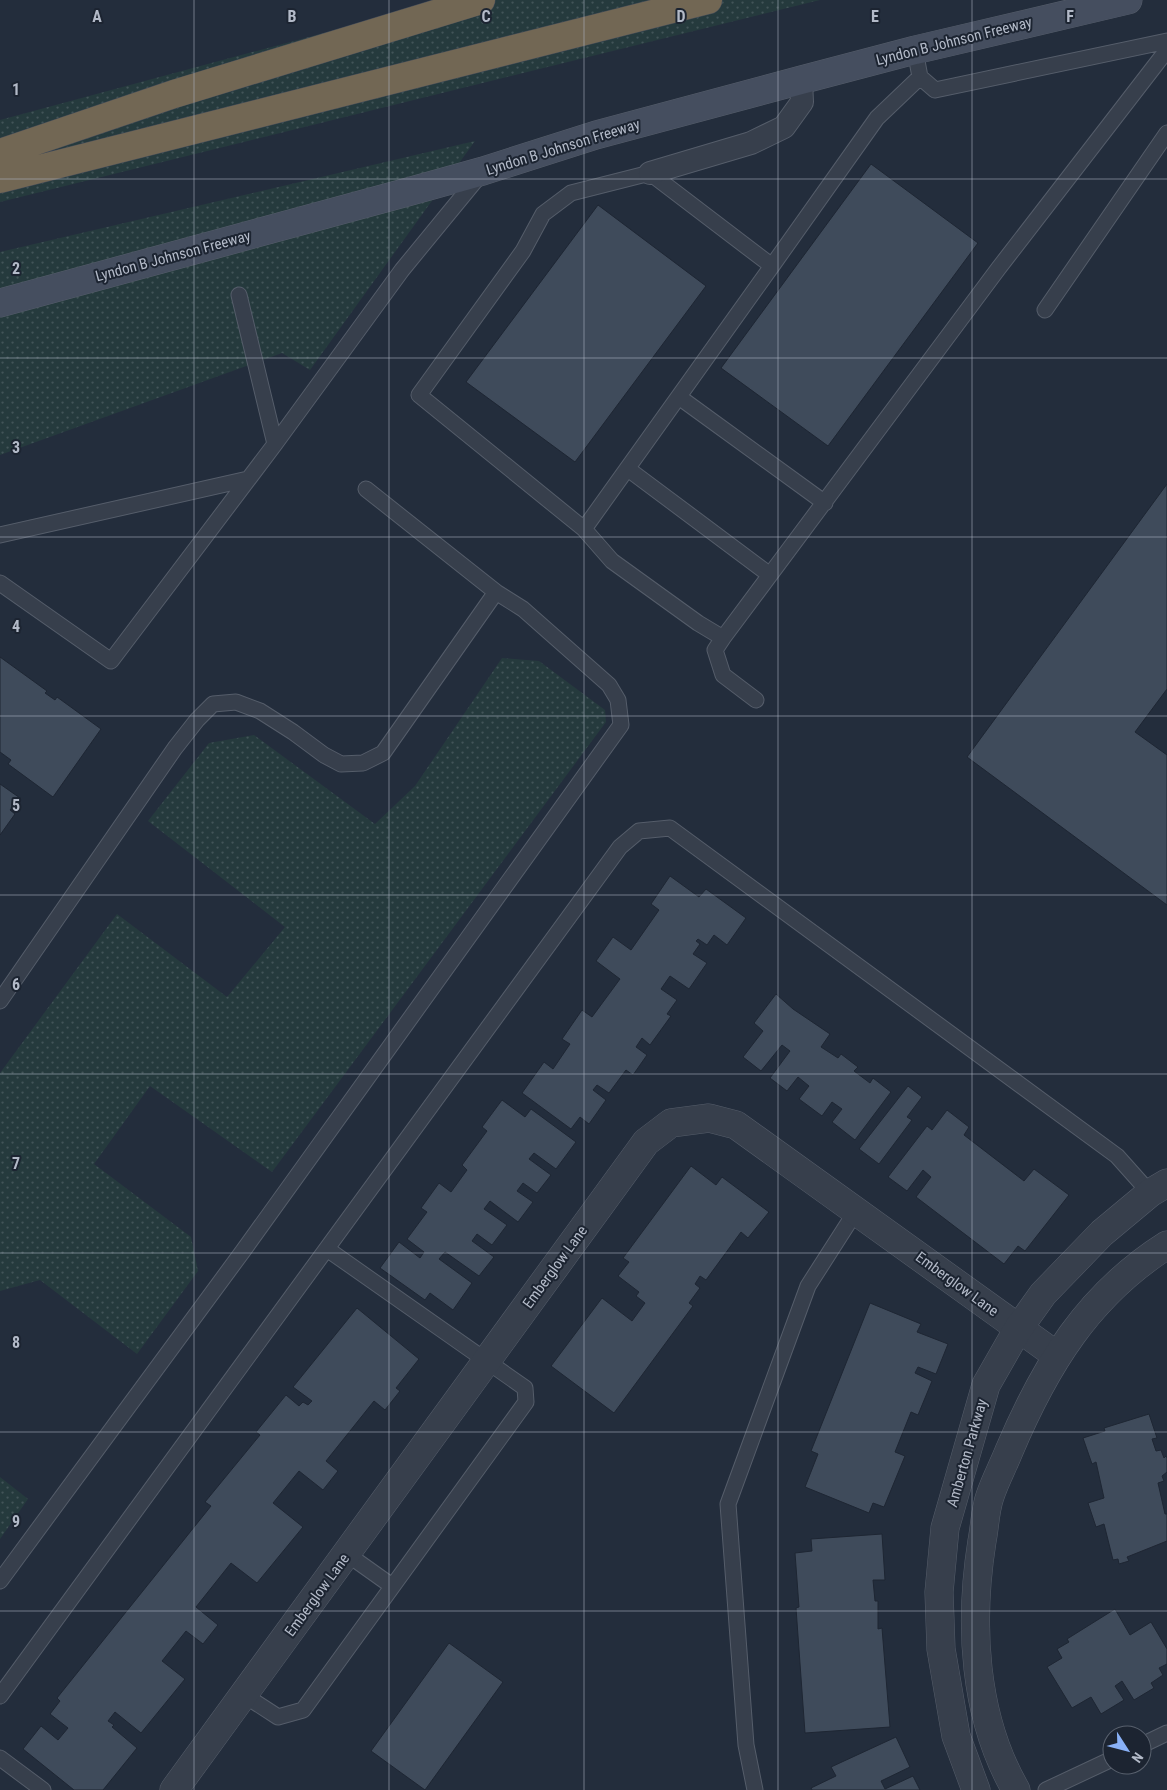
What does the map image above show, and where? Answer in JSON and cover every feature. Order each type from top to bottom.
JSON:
[{"type":"highway","points":[[0,153],[174,94],[481,0]]},
{"type":"highway","points":[[0,179],[708,0]]},
{"type":"main road","name":"Lyndon B Johnson Freeway","points":[[0,304],[483,171],[596,135],[915,50],[1128,0]]},
{"type":"street","points":[[650,173],[751,143],[784,127],[802,102],[801,80]]},
{"type":"street","name":"Emberglow Lane","points":[[174,1790],[646,1142],[671,1123],[709,1118],[736,1125],[1056,1355]]},
{"type":"street","name":"Amberton Parkway","points":[[976,1790],[956,1736],[941,1650],[939,1592],[945,1528],[986,1385],[1018,1329],[1050,1287],[1102,1233],[1158,1188]]},
{"type":"street","points":[[1016,1790],[997,1750],[982,1701],[975,1627],[977,1574],[989,1497],[1023,1417],[1056,1355],[1096,1304],[1124,1276],[1167,1245]]},
{"type":"lane","points":[[915,50],[920,78],[935,90],[1167,42]]},
{"type":"lane","points":[[756,700],[723,675],[715,650],[998,269],[1167,50]]},
{"type":"lane","points":[[584,529],[877,118],[920,78]]},
{"type":"lane","points":[[1045,310],[1167,133]]},
{"type":"lane","points":[[0,583],[111,661],[275,444],[402,270],[483,171]]},
{"type":"lane","points":[[724,638],[698,623],[612,561],[584,529],[419,395],[524,251],[543,214],[571,193],[650,173],[772,266]]},
{"type":"lane","points":[[239,295],[275,444]]},
{"type":"lane","points":[[679,397],[825,503]]},
{"type":"lane","points":[[628,469],[770,574]]},
{"type":"lane","points":[[0,535],[248,479]]},
{"type":"lane","points":[[0,1581],[243,1251],[621,725],[618,700],[609,685],[524,609],[496,592],[366,489]]},
{"type":"lane","points":[[0,1000],[175,748],[197,720],[214,704],[236,702],[260,711],[340,764],[363,763],[383,753],[496,592]]},
{"type":"lane","points":[[0,1696],[620,847],[639,831],[670,828],[1158,1188]]},
{"type":"lane","points":[[755,1790],[746,1745],[728,1504],[808,1286],[856,1211]]},
{"type":"lane","points":[[244,1695],[278,1717],[303,1710],[526,1402],[525,1388],[327,1249]]},
{"type":"lane","points":[[347,1554],[392,1586]]},
{"type":"lane","points":[[1152,1740],[1167,1733]]},
{"type":"lane","points":[[0,1758],[43,1790]]},
{"type":"lane","points":[[1046,1790],[1102,1764]]},
{"type":"green space","points":[[446,0],[820,0],[0,202],[0,120]]},
{"type":"green space","points":[[475,141],[310,370],[282,353],[0,455],[0,252]]},
{"type":"green space","points":[[502,658],[539,661],[605,710],[606,722],[272,1172],[150,1086],[94,1164],[191,1237],[198,1271],[137,1354],[40,1280],[0,1291],[0,1073],[117,914],[227,997],[285,927],[148,821],[209,743],[254,735],[375,824],[415,786]]},
{"type":"green space","points":[[0,1477],[28,1499],[0,1539]]},
{"type":"building","points":[[871,164],[978,243],[828,446],[721,368]]},
{"type":"building","points":[[598,205],[706,286],[575,462],[466,382]]},
{"type":"building","points":[[1167,484],[1167,689],[1135,732],[1167,755],[1167,905],[967,757]]},
{"type":"building","points":[[0,657],[47,691],[45,693],[55,700],[57,697],[101,729],[53,797],[8,764],[11,760],[0,752]]},
{"type":"building","points":[[0,784],[20,798],[10,810],[15,814],[0,835]]},
{"type":"building","points":[[670,876],[699,897],[706,889],[746,918],[727,945],[714,935],[707,945],[698,939],[696,941],[700,944],[693,954],[707,963],[689,989],[670,976],[661,989],[677,1000],[667,1014],[671,1016],[650,1045],[642,1038],[636,1047],[647,1055],[633,1075],[626,1070],[609,1093],[597,1085],[593,1090],[606,1100],[589,1124],[580,1117],[571,1129],[522,1093],[544,1062],[553,1069],[570,1044],[562,1039],[582,1010],[592,1017],[620,979],[596,961],[613,937],[631,950],[659,910],[651,904]]},
{"type":"building","points":[[776,994],[793,1009],[830,1034],[821,1047],[838,1058],[841,1054],[858,1067],[854,1071],[870,1083],[873,1078],[891,1092],[855,1140],[832,1122],[842,1109],[832,1102],[822,1116],[799,1099],[809,1086],[798,1077],[787,1091],[770,1078],[790,1051],[782,1045],[761,1071],[743,1057],[763,1031],[754,1023]]},
{"type":"building","points":[[908,1086],[922,1097],[907,1117],[912,1120],[879,1164],[859,1149]]},
{"type":"building","points":[[502,1100],[525,1117],[531,1109],[576,1142],[556,1169],[534,1153],[529,1159],[551,1175],[537,1193],[523,1183],[517,1191],[533,1202],[518,1222],[490,1201],[484,1209],[507,1225],[492,1245],[477,1234],[472,1241],[494,1257],[479,1276],[445,1252],[439,1259],[472,1283],[453,1310],[430,1293],[425,1300],[380,1268],[399,1242],[420,1258],[424,1252],[407,1239],[427,1212],[421,1208],[439,1183],[451,1192],[467,1170],[462,1165],[487,1131],[482,1127]]},
{"type":"building","points":[[947,1110],[969,1127],[964,1135],[1024,1181],[1034,1169],[1069,1195],[1025,1251],[1018,1246],[1004,1264],[916,1197],[931,1177],[923,1170],[907,1191],[888,1177],[927,1126],[932,1130]]},
{"type":"building","points":[[691,1166],[716,1185],[722,1177],[769,1212],[748,1238],[741,1232],[706,1280],[700,1276],[695,1284],[700,1288],[689,1303],[693,1306],[614,1413],[551,1366],[602,1298],[632,1321],[645,1303],[636,1296],[639,1292],[618,1276],[629,1262],[623,1258]]},
{"type":"building","points":[[870,1303],[921,1324],[917,1332],[948,1344],[936,1374],[918,1367],[915,1373],[932,1381],[918,1415],[911,1412],[895,1452],[905,1456],[884,1507],[873,1503],[869,1513],[805,1487],[818,1454],[811,1451]]},
{"type":"building","points":[[357,1308],[419,1359],[396,1388],[400,1391],[385,1410],[374,1401],[326,1461],[338,1471],[323,1490],[299,1471],[273,1503],[303,1527],[257,1583],[231,1563],[196,1607],[218,1625],[203,1644],[186,1631],[162,1661],[185,1679],[141,1733],[115,1712],[108,1721],[114,1725],[112,1727],[137,1748],[103,1790],[74,1790],[23,1749],[41,1726],[58,1740],[68,1728],[50,1714],[60,1701],[57,1698],[211,1506],[205,1502],[260,1435],[256,1432],[286,1395],[299,1406],[303,1402],[308,1405],[312,1401],[293,1387]]},
{"type":"building","points":[[1149,1414],[1157,1438],[1152,1439],[1156,1451],[1161,1450],[1164,1458],[1166,1456],[1167,1458],[1167,1472],[1162,1476],[1164,1481],[1158,1483],[1165,1514],[1167,1514],[1167,1541],[1127,1557],[1129,1561],[1119,1564],[1118,1559],[1113,1560],[1104,1524],[1096,1527],[1088,1503],[1104,1498],[1096,1462],[1092,1464],[1083,1438],[1105,1431],[1104,1428]]},
{"type":"building","points":[[882,1534],[885,1580],[873,1580],[875,1601],[878,1601],[878,1629],[882,1628],[890,1727],[805,1733],[796,1608],[799,1607],[795,1553],[812,1551],[811,1539]]},
{"type":"building","points":[[1115,1609],[1130,1635],[1151,1622],[1167,1649],[1167,1664],[1159,1668],[1163,1675],[1151,1683],[1154,1688],[1134,1700],[1122,1681],[1115,1686],[1124,1700],[1101,1714],[1091,1697],[1072,1708],[1047,1667],[1062,1658],[1057,1649],[1069,1642],[1067,1639]]},
{"type":"building","points":[[449,1643],[503,1682],[425,1790],[371,1751]]},
{"type":"building","points":[[896,1737],[910,1767],[881,1781],[885,1789],[913,1776],[920,1790],[812,1790],[811,1788],[836,1776],[831,1767]]}]
